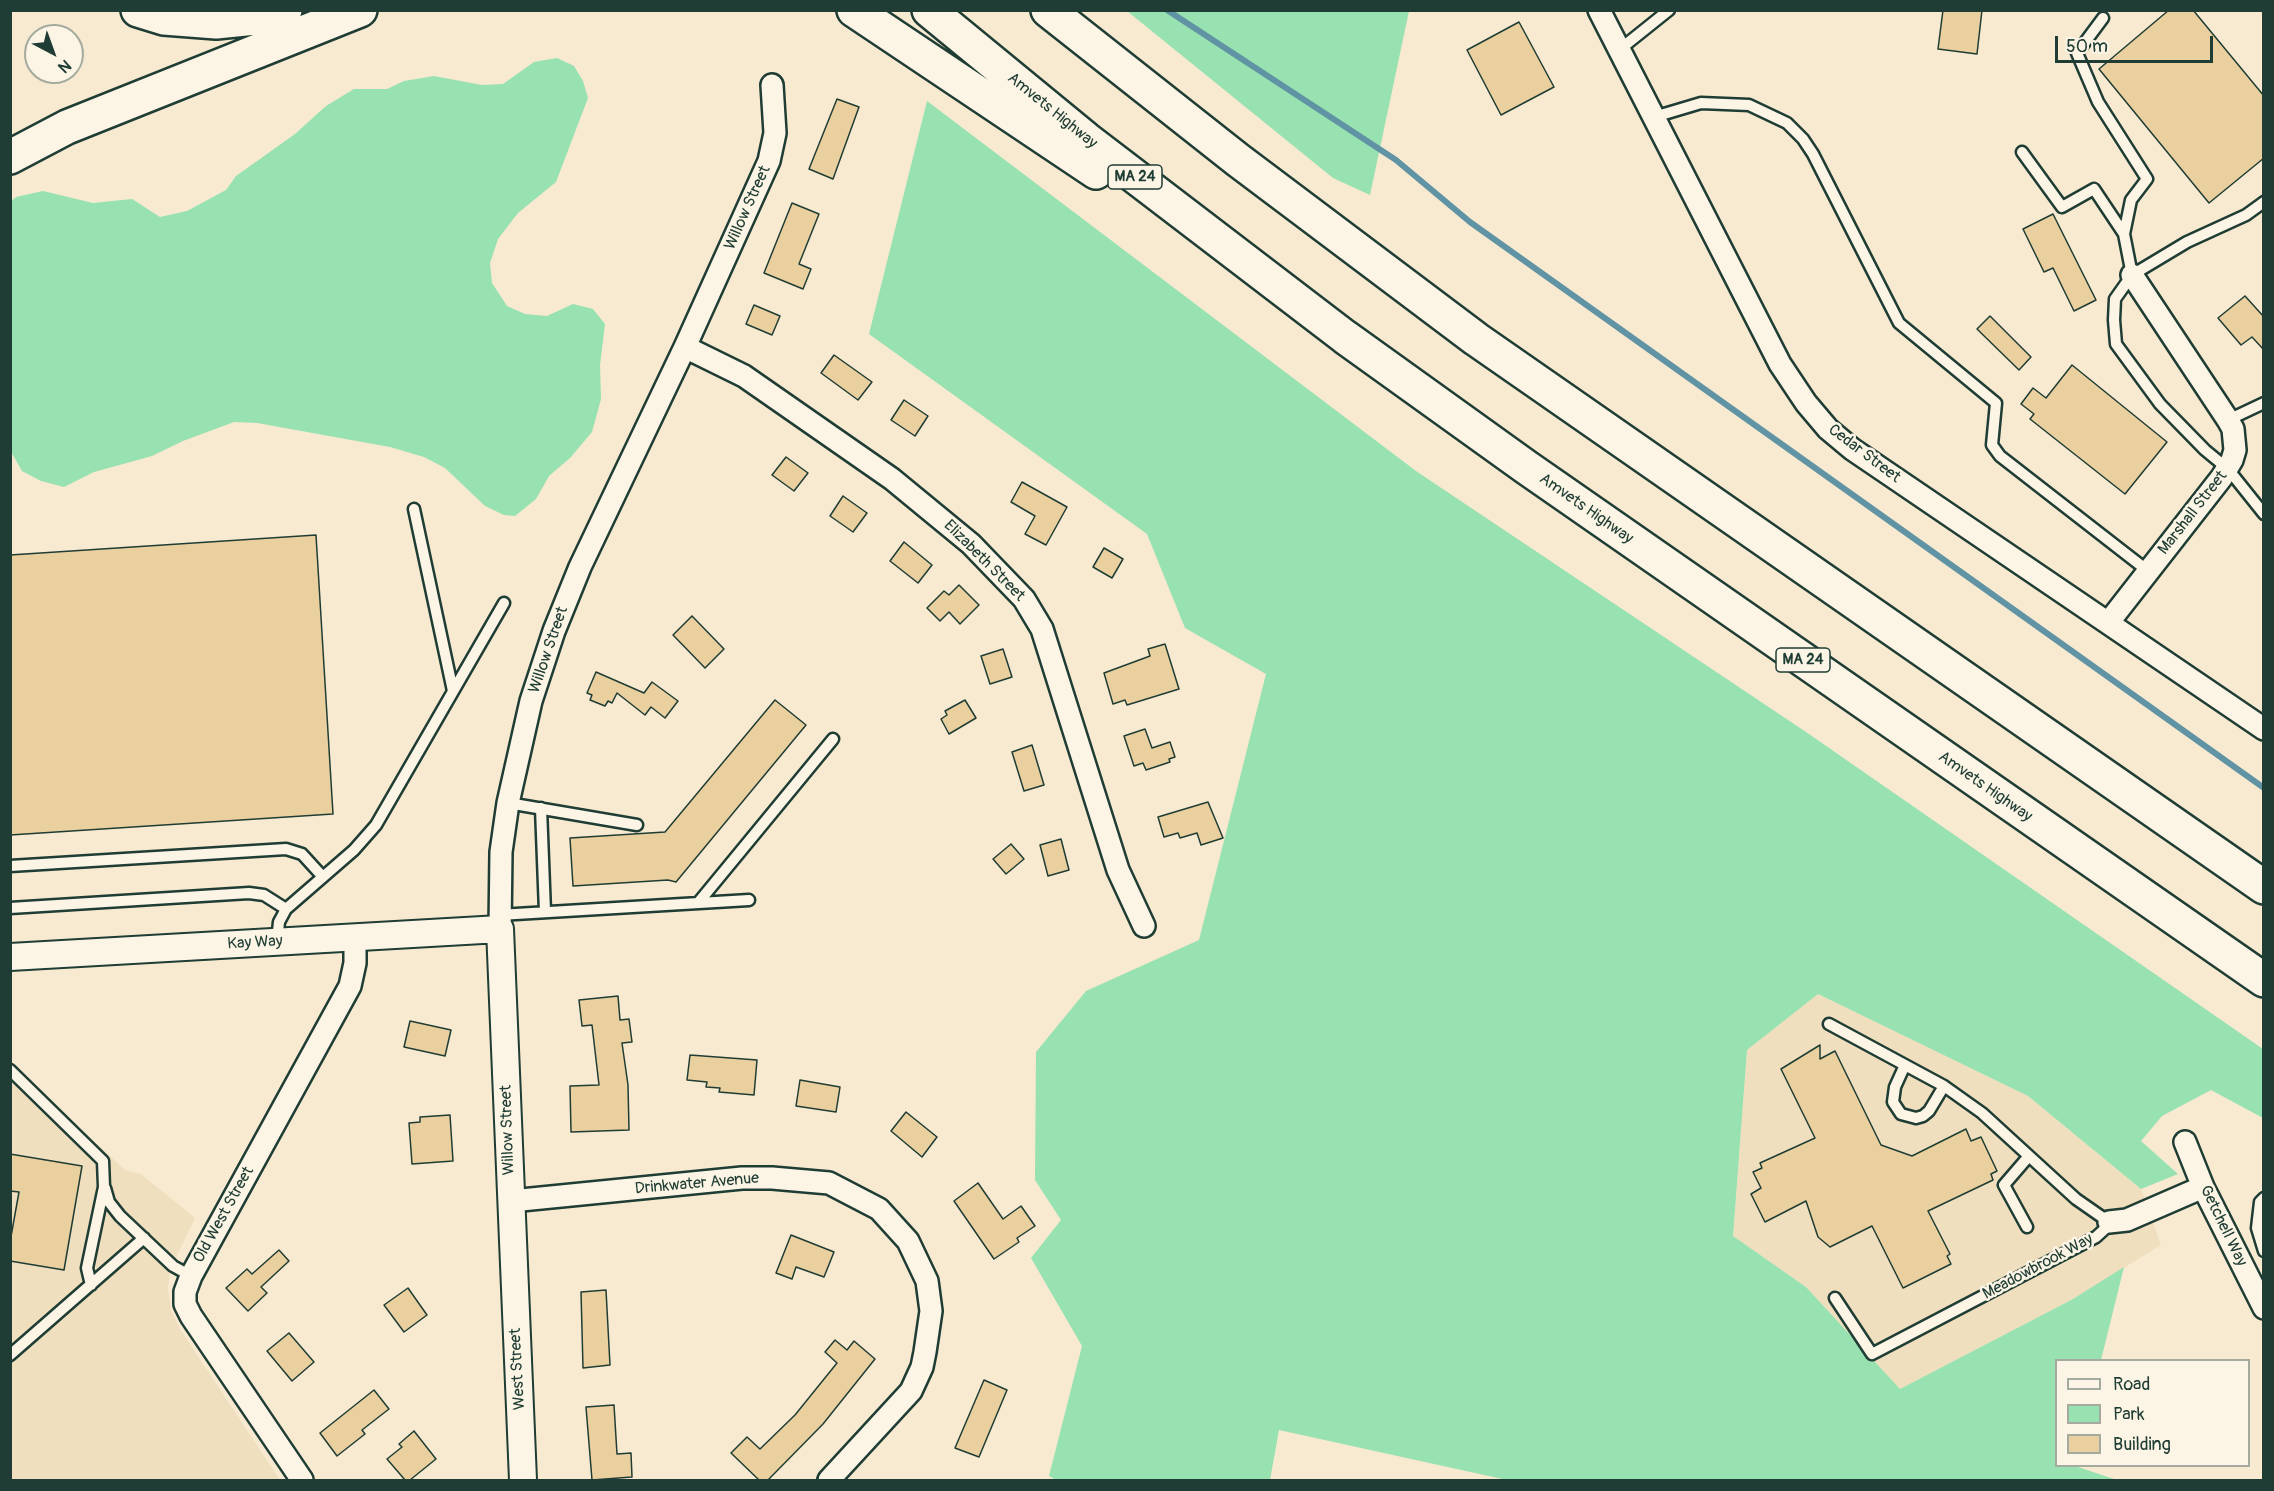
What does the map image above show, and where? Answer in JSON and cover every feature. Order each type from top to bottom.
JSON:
[{"type":"highway","points":[[138,10],[164,18],[216,22],[265,16],[285,10]]},
{"type":"highway","points":[[10,157],[67,127],[360,10]]},
{"type":"highway","points":[[854,10],[1345,337]]},
{"type":"highway","name":"Amvets Highway","points":[[929,10],[1103,153],[1345,337],[1526,467],[2264,980]]},
{"type":"highway","points":[[1048,10],[1272,187],[1476,339],[2264,887]]},
{"type":"street","name":"Cedar Street","points":[[1599,10],[1780,364],[1817,417],[1852,449],[2264,729]]},
{"type":"street","name":"Willow Street","points":[[513,1258],[499,922],[501,852],[508,803],[531,701],[554,631],[580,567],[685,347],[769,161],[775,133],[772,85]]},
{"type":"street","name":"Marshall Street","points":[[2108,623],[2228,469],[2235,439],[2228,420],[2132,274]]},
{"type":"street","name":"Elizabeth Street","points":[[685,347],[744,376],[892,478],[971,544],[1024,599],[1037,619],[1046,640],[1118,870],[1144,926]]},
{"type":"street","name":"Kay Way","points":[[10,957],[355,937],[499,922]]},
{"type":"street","name":"Old West Street","points":[[302,1480],[188,1311],[184,1298],[191,1276],[350,986],[355,963],[355,937]]},
{"type":"street","name":"Getchell Way","points":[[2185,1142],[2203,1187],[2264,1308]]},
{"type":"street","name":"Drinkwater Avenue","points":[[511,1201],[742,1178],[788,1178],[829,1183],[879,1209],[899,1229],[915,1254],[927,1281],[930,1325],[922,1367],[911,1391],[829,1480]]},
{"type":"street","name":"Meadowbrook Way","points":[[2109,1222],[2127,1220],[2203,1187]]},
{"type":"street","name":"West Street","points":[[513,1258],[523,1480]]},
{"type":"lane","points":[[1619,50],[1669,10]]},
{"type":"lane","points":[[2103,18],[2077,52],[2098,102],[2147,179],[2131,200],[2124,234]]},
{"type":"lane","points":[[1654,117],[1701,103],[1711,103],[1749,105],[1787,123],[1803,139],[1813,154],[1899,323],[1996,403],[1992,445],[2000,456],[2148,571]]},
{"type":"lane","points":[[2022,152],[2062,207],[2094,189],[2124,234],[2132,274]]},
{"type":"lane","points":[[2264,202],[2246,215],[2187,242],[2132,274],[2115,299],[2116,344],[2160,404],[2205,450],[2228,469],[2264,514]]},
{"type":"lane","points":[[2228,420],[2264,403]]},
{"type":"lane","points":[[414,509],[453,691]]},
{"type":"lane","points":[[277,942],[279,922],[286,909],[354,850],[376,825],[504,603]]},
{"type":"lane","points":[[698,903],[833,740]]},
{"type":"lane","points":[[508,803],[637,825]]},
{"type":"lane","points":[[541,808],[545,912]]},
{"type":"lane","points":[[10,866],[292,849],[306,858],[322,877]]},
{"type":"lane","points":[[10,908],[249,893],[264,895],[286,909]]},
{"type":"lane","points":[[499,922],[545,912],[749,900]]},
{"type":"lane","points":[[1829,1024],[1944,1086],[1982,1113],[2076,1199],[2109,1222]]},
{"type":"lane","points":[[1905,1065],[1893,1095],[1893,1102],[1901,1114],[1916,1118],[1923,1116],[1929,1112],[1944,1086]]},
{"type":"lane","points":[[10,1070],[98,1155],[105,1168],[104,1187],[87,1268],[91,1285]]},
{"type":"lane","points":[[2027,1227],[2004,1185],[2029,1156]]},
{"type":"lane","points":[[104,1187],[114,1209],[173,1266],[191,1276]]},
{"type":"lane","points":[[2264,1198],[2260,1202],[2257,1227],[2264,1251]]},
{"type":"lane","name":"Meadowbrook Way","points":[[1835,1298],[1872,1354],[2096,1237],[2109,1222]]},
{"type":"lane","points":[[10,1355],[119,1263],[144,1238]]},
{"type":"shaded area","points":[[1818,994],[2028,1096],[2141,1189],[2161,1245],[2073,1299],[1900,1389],[1806,1287],[1733,1236],[1747,1050]]},
{"type":"shaded area","points":[[10,1063],[125,1170],[141,1174],[195,1218],[170,1270],[168,1289],[171,1310],[180,1329],[280,1480],[11,1480]]},
{"type":"green space","points":[[1127,11],[1409,11],[1370,195],[1333,178]]},
{"type":"green space","points":[[557,58],[574,66],[583,81],[588,98],[556,182],[518,213],[498,239],[490,263],[492,283],[507,306],[525,314],[547,316],[573,304],[593,309],[605,324],[600,365],[601,399],[592,432],[570,458],[549,476],[536,499],[515,516],[504,515],[485,506],[445,468],[424,457],[390,447],[257,423],[234,422],[183,441],[152,456],[94,472],[64,487],[41,481],[22,471],[10,450],[10,202],[16,197],[43,191],[93,203],[132,199],[160,217],[187,211],[226,190],[236,176],[295,134],[326,106],[354,89],[387,89],[404,81],[434,76],[482,85],[503,84],[534,62]]},
{"type":"green space","points":[[927,101],[1416,471],[1806,732],[2263,1049],[2263,1118],[2211,1090],[2162,1116],[2141,1141],[2178,1174],[2141,1189],[2028,1096],[1818,994],[1747,1050],[1733,1236],[1806,1287],[1900,1389],[2073,1299],[2124,1267],[2101,1359],[2055,1359],[2055,1467],[2078,1467],[2117,1480],[1507,1480],[1279,1430],[1270,1480],[1056,1480],[1049,1476],[1082,1346],[1031,1258],[1061,1220],[1035,1180],[1036,1052],[1086,991],[1199,940],[1266,674],[1185,628],[1147,534],[869,334]]},
{"type":"building","points":[[1943,10],[1982,10],[1977,54],[1938,49]]},
{"type":"building","points":[[2169,10],[2193,10],[2264,96],[2264,158],[2209,203],[2099,69]]},
{"type":"building","points":[[1519,22],[1554,87],[1501,115],[1467,50]]},
{"type":"building","points":[[837,99],[859,107],[833,179],[809,169]]},
{"type":"building","points":[[792,203],[819,214],[799,264],[811,269],[803,289],[764,273]]},
{"type":"building","points":[[2053,214],[2096,300],[2074,311],[2053,268],[2044,272],[2023,229]]},
{"type":"building","points":[[2245,296],[2264,317],[2264,350],[2252,337],[2241,345],[2218,318]]},
{"type":"building","points":[[754,305],[780,316],[772,335],[746,324]]},
{"type":"building","points":[[1990,316],[2031,357],[2019,370],[1977,329]]},
{"type":"building","points":[[834,355],[872,382],[858,400],[821,373]]},
{"type":"building","points":[[2072,365],[2167,442],[2125,494],[2030,419],[2034,414],[2021,404],[2033,388],[2046,398]]},
{"type":"building","points":[[904,400],[928,416],[915,436],[891,420]]},
{"type":"building","points":[[786,457],[808,473],[794,491],[772,475]]},
{"type":"building","points":[[1022,482],[1067,507],[1046,545],[1025,534],[1035,516],[1011,502]]},
{"type":"building","points":[[843,496],[867,513],[853,532],[830,516]]},
{"type":"building","points":[[316,535],[333,814],[10,835],[10,555]]},
{"type":"building","points":[[904,542],[932,565],[918,583],[890,561]]},
{"type":"building","points":[[1104,548],[1123,559],[1112,578],[1093,567]]},
{"type":"building","points":[[959,585],[979,605],[960,624],[949,612],[940,621],[927,608],[944,591],[949,595]]},
{"type":"building","points":[[692,616],[724,649],[705,668],[673,635]]},
{"type":"building","points":[[1165,644],[1179,689],[1127,705],[1125,700],[1113,704],[1104,673],[1150,656],[1148,649]]},
{"type":"building","points":[[1003,649],[1012,677],[990,684],[981,656]]},
{"type":"building","points":[[596,672],[644,693],[652,682],[678,701],[665,718],[651,707],[645,715],[617,693],[612,703],[608,701],[605,706],[590,700],[592,695],[587,693]]},
{"type":"building","points":[[775,700],[806,725],[676,882],[668,880],[573,886],[570,838],[665,832]]},
{"type":"building","points":[[965,700],[976,718],[949,734],[941,719],[947,715],[945,711]]},
{"type":"building","points":[[1145,729],[1152,748],[1170,742],[1175,757],[1169,759],[1170,762],[1146,770],[1143,763],[1134,766],[1124,736]]},
{"type":"building","points":[[1032,745],[1044,785],[1024,791],[1012,752]]},
{"type":"building","points":[[1208,802],[1223,838],[1201,845],[1197,833],[1180,838],[1178,833],[1164,837],[1158,817]]},
{"type":"building","points":[[1061,839],[1069,870],[1048,876],[1040,845]]},
{"type":"building","points":[[1011,844],[1024,859],[1006,874],[993,859]]},
{"type":"building","points":[[618,996],[620,1020],[629,1019],[632,1042],[622,1043],[628,1085],[629,1130],[571,1132],[570,1086],[599,1085],[592,1025],[582,1026],[579,1000]]},
{"type":"building","points":[[410,1021],[451,1030],[445,1056],[404,1047]]},
{"type":"building","points":[[1820,1045],[1820,1059],[1835,1051],[1881,1145],[1912,1156],[1966,1129],[1971,1141],[1981,1137],[1997,1171],[1991,1174],[1993,1180],[1928,1211],[1950,1254],[1947,1256],[1951,1264],[1903,1288],[1872,1226],[1830,1247],[1818,1237],[1806,1201],[1765,1222],[1751,1194],[1761,1188],[1753,1172],[1762,1168],[1760,1163],[1815,1138],[1781,1069]]},
{"type":"building","points":[[690,1055],[757,1060],[754,1095],[719,1092],[720,1088],[706,1087],[707,1082],[687,1080]]},
{"type":"building","points":[[800,1080],[840,1087],[836,1112],[796,1106]]},
{"type":"building","points":[[906,1112],[937,1137],[922,1157],[891,1131]]},
{"type":"building","points":[[450,1115],[453,1161],[412,1164],[409,1123],[420,1122],[420,1117]]},
{"type":"building","points":[[10,1154],[82,1166],[64,1270],[10,1261],[10,1242],[19,1192],[10,1191]]},
{"type":"building","points":[[978,1183],[1003,1219],[1021,1206],[1035,1226],[1017,1238],[1019,1242],[994,1259],[954,1201]]},
{"type":"building","points":[[791,1235],[834,1252],[824,1277],[796,1267],[792,1279],[776,1273]]},
{"type":"building","points":[[279,1250],[289,1261],[261,1287],[267,1293],[248,1311],[226,1288],[247,1269],[252,1274]]},
{"type":"building","points":[[408,1288],[427,1315],[404,1332],[384,1305]]},
{"type":"building","points":[[606,1290],[610,1365],[583,1368],[581,1292]]},
{"type":"building","points":[[289,1333],[314,1362],[292,1381],[267,1351]]},
{"type":"building","points":[[835,1340],[847,1350],[854,1341],[875,1359],[823,1424],[768,1480],[759,1480],[731,1453],[747,1437],[760,1449],[795,1415],[837,1363],[825,1352]]},
{"type":"building","points":[[984,1380],[1007,1390],[979,1457],[955,1448]]},
{"type":"building","points":[[374,1390],[389,1409],[362,1430],[365,1434],[337,1456],[320,1433]]},
{"type":"building","points":[[614,1405],[617,1454],[631,1453],[632,1477],[592,1480],[586,1407]]},
{"type":"building","points":[[414,1431],[436,1459],[410,1480],[405,1480],[387,1459],[402,1447],[399,1444]]},
{"type":"waterway","points":[[1167,10],[1396,160],[1470,222],[2264,788]]}]
